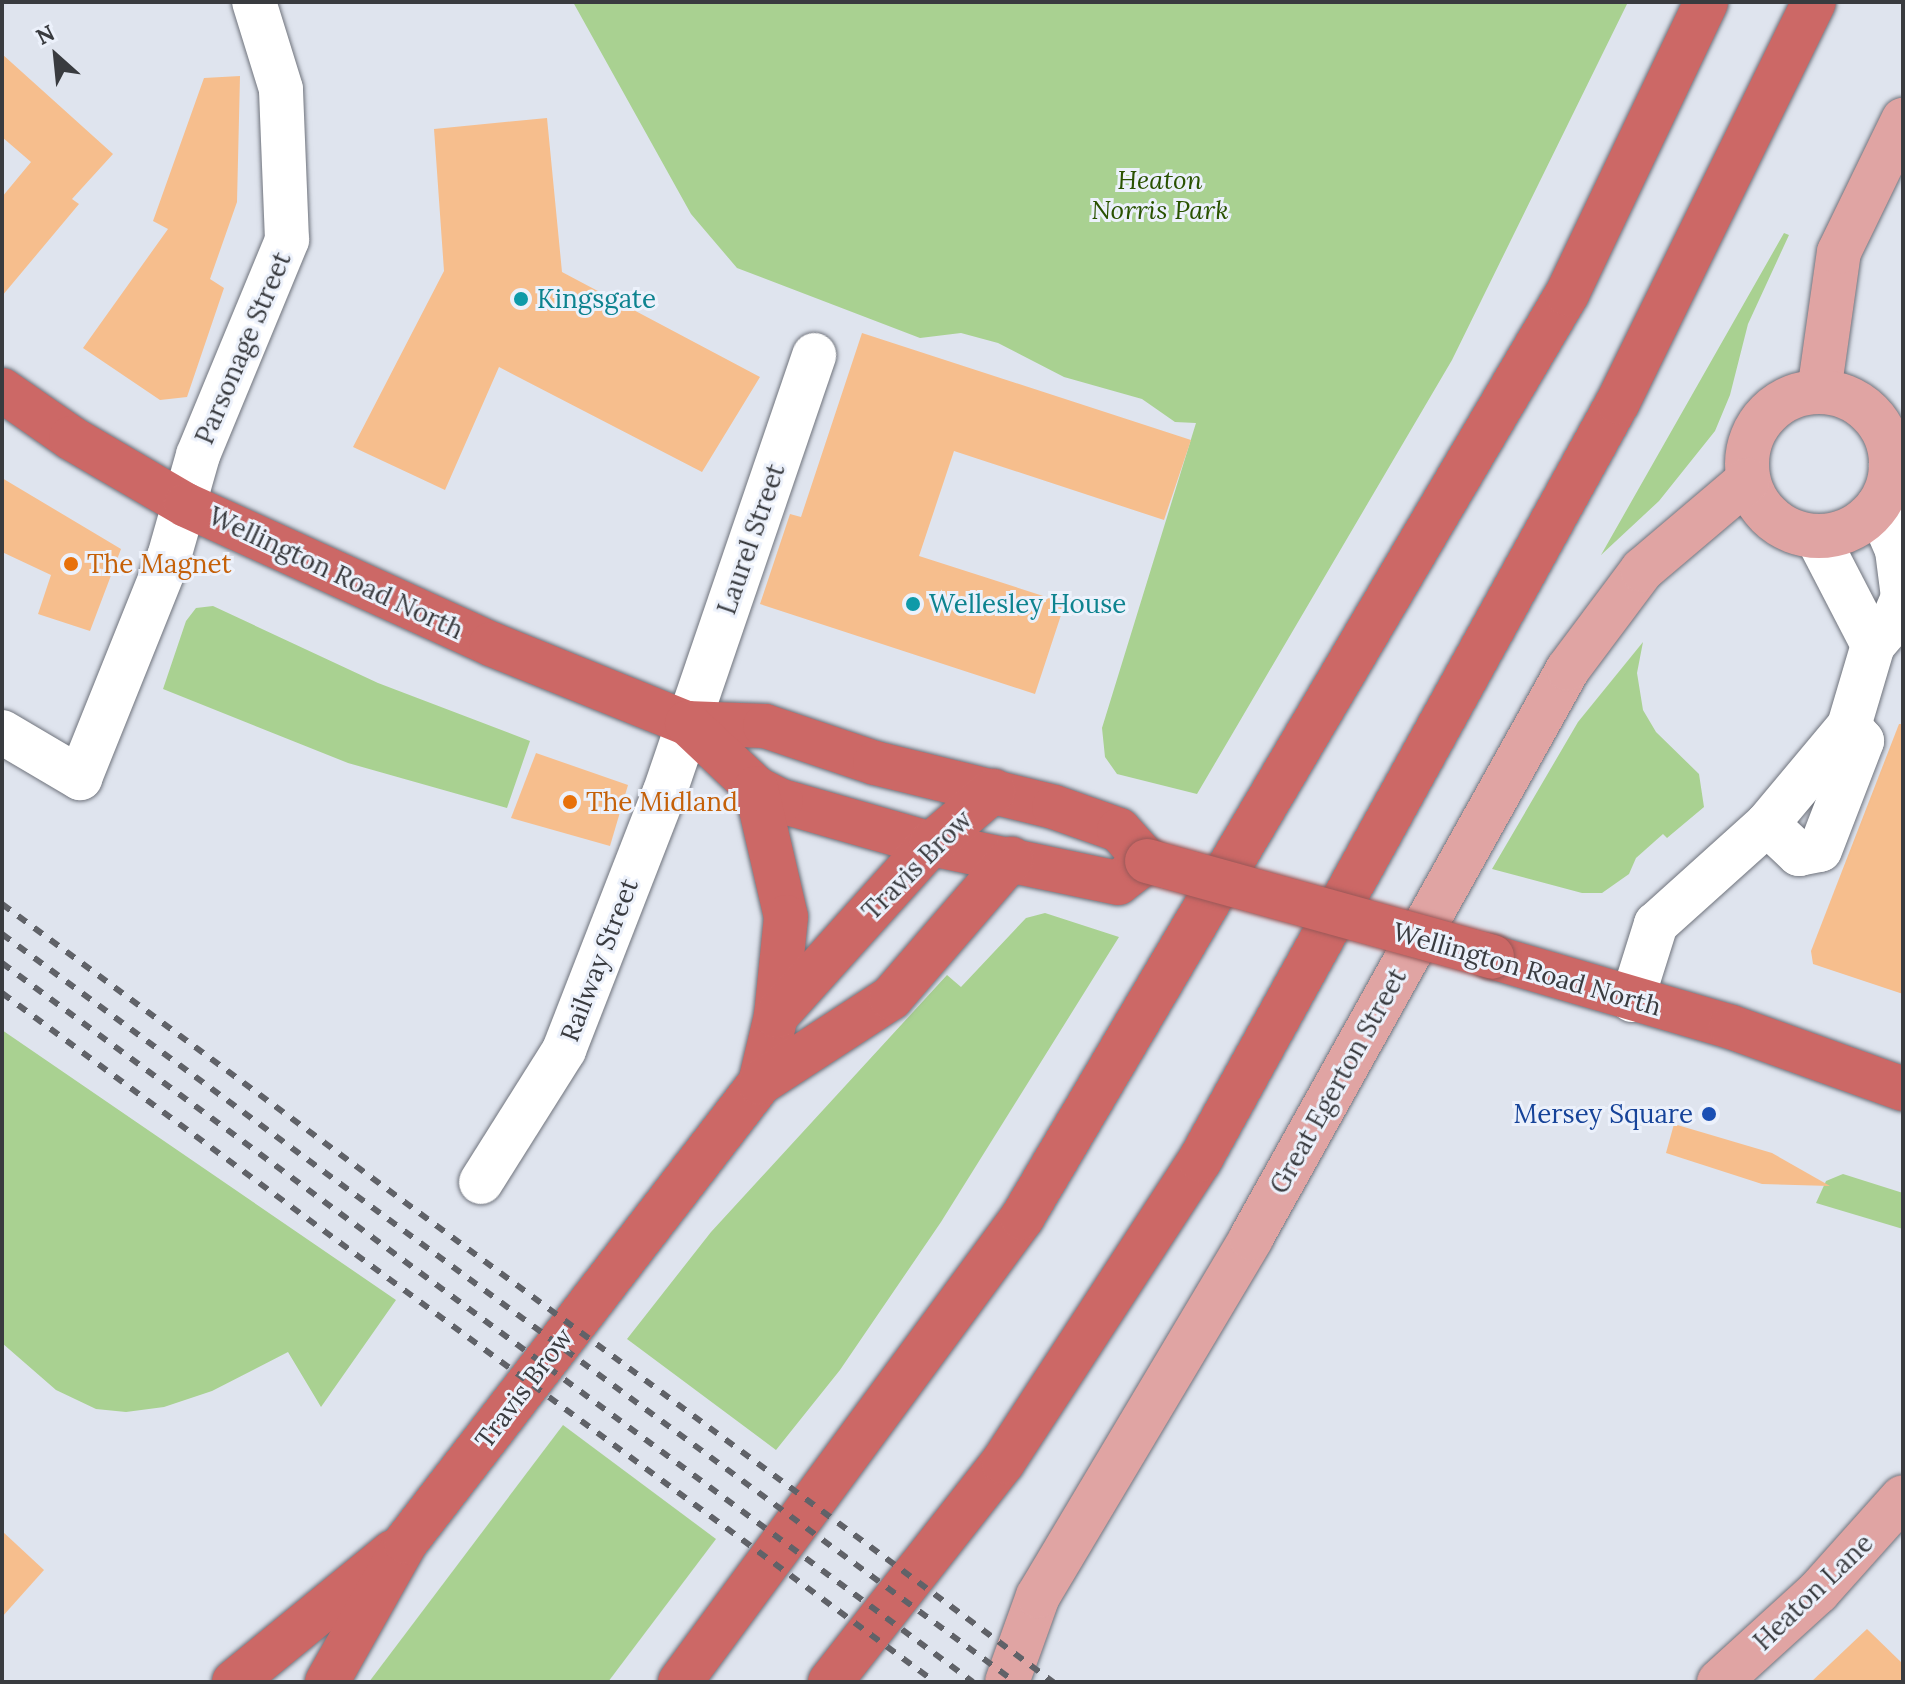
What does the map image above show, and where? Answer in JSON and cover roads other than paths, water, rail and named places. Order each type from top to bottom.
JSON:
[{"type":"highway","points":[[680,1682],[1022,1218],[1567,294],[1706,2]]},
{"type":"highway","points":[[830,1682],[1003,1462],[1200,1160],[1618,402],[1814,2]]},
{"type":"highway","name":"Wellington Road North","points":[[2,390],[71,438],[186,505],[491,644],[687,723],[765,726],[875,763],[993,791],[1119,830],[1147,861],[1731,1027],[1903,1089]]},
{"type":"highway","name":"Wellington Road North","points":[[687,723],[756,788],[781,801],[931,844],[1118,883],[1147,861]]},
{"type":"highway","points":[[756,788],[786,917],[776,1016]]},
{"type":"highway","name":"Travis Brow","points":[[327,1682],[406,1542],[760,1083],[891,998],[1011,859],[993,791],[931,844],[776,1016],[760,1083]]},
{"type":"highway","name":"Travis Brow","points":[[234,1682],[406,1542]]},
{"type":"main road","points":[[1819,392],[1839,252],[1903,120]]},
{"type":"main road","points":[[1819,392],[1841,396],[1870,414],[1888,443],[1891,481],[1862,523],[1817,537],[1773,521],[1748,480],[1751,438],[1762,419],[1797,395],[1819,392]]},
{"type":"main road","name":"Great Egerton Street","points":[[1007,1682],[1038,1596],[1251,1238],[1568,669],[1642,570],[1748,480]]},
{"type":"main road","name":"Heaton Lane","points":[[1722,1681],[1818,1592],[1903,1497]]},
{"type":"street","name":"Parsonage Street","points":[[2,732],[80,778],[186,505],[198,455],[287,240],[281,89],[254,2]]},
{"type":"street","name":"Laurel Street","points":[[687,723],[814,355]]},
{"type":"street","points":[[1632,1000],[1656,924],[1767,824],[1849,726],[1873,645],[1892,623],[1903,597],[1891,481]]},
{"type":"street","points":[[1817,537],[1873,645]]},
{"type":"street","name":"Railway Street","points":[[481,1182],[564,1050],[687,723]]},
{"type":"street","points":[[1767,824],[1799,854],[1820,850],[1862,741],[1849,726]]},
{"type":"railway","points":[[2,904],[1053,1682]]},
{"type":"railway","points":[[2,934],[1015,1682]]},
{"type":"railway","points":[[2,963],[973,1682]]},
{"type":"railway","points":[[2,993],[935,1682]]},
{"type":"place","name":"Kingsgate","points":[[521,299]]},
{"type":"place","name":"The Magnet","points":[[71,564]]},
{"type":"place","name":"Wellesley House","points":[[913,604]]},
{"type":"place","name":"The Midland","points":[[570,802]]},
{"type":"place","name":"Mersey Square","points":[[1709,1114]]},
{"type":"park label","name":"Heaton Norris Park","points":[[1160,195]]}]
